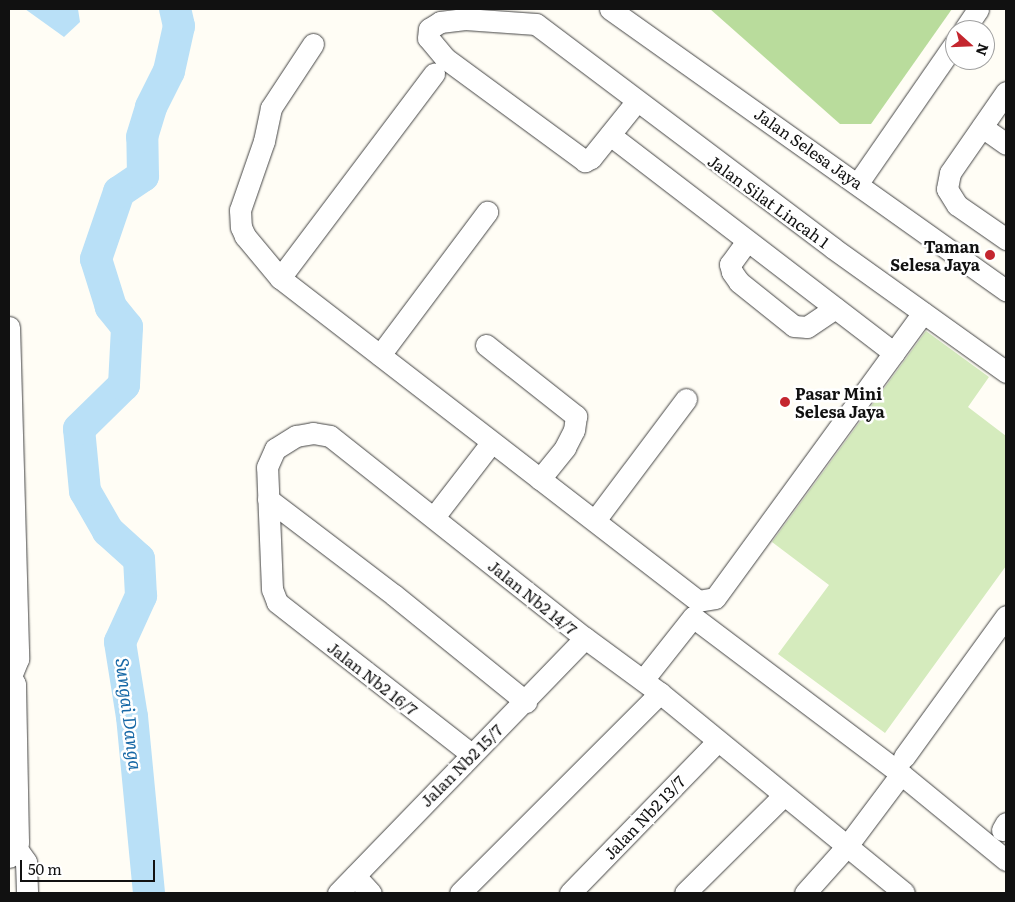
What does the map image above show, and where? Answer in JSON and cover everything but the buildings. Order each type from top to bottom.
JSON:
[{"type":"street","name":"Jalan Selesa Jaya","points":[[610,9],[858,183],[1006,290]]},
{"type":"street","points":[[971,20],[978,9]]},
{"type":"street","name":"Jalan Silat Lincah 1","points":[[610,135],[591,158],[579,159],[445,58],[428,38],[429,29],[440,22],[465,19],[536,24],[636,102],[1006,372]]},
{"type":"street","points":[[313,44],[271,108],[264,141],[240,210],[241,228],[245,236],[280,278],[491,443],[596,519],[698,601],[714,598],[923,312]]},
{"type":"street","points":[[858,183],[945,57]]},
{"type":"street","points":[[280,278],[434,74]]},
{"type":"street","points":[[1006,92],[950,173],[947,189],[957,206],[1006,239]]},
{"type":"street","points":[[636,102],[610,135],[894,353]]},
{"type":"street","points":[[982,127],[1006,144]]},
{"type":"street","points":[[380,355],[487,212]]},
{"type":"street","points":[[747,241],[730,264],[732,272],[739,282],[794,326],[807,327],[835,308]]},
{"type":"street","points":[[9,327],[12,569],[18,659],[10,676],[16,684],[13,763],[13,853],[26,862],[27,893]]},
{"type":"street","points":[[486,345],[576,416],[574,430],[565,448],[540,479]]},
{"type":"street","points":[[596,519],[686,399]]},
{"type":"street","name":"Jalan Nb2 14/7","points":[[277,602],[272,589],[267,467],[275,450],[296,436],[313,433],[330,436],[585,638],[651,686],[904,893]]},
{"type":"street","points":[[434,517],[491,443]]},
{"type":"street","points":[[268,499],[394,595],[526,702]]},
{"type":"street","name":"Jalan Nb2 16/7","points":[[277,602],[470,753]]},
{"type":"street","points":[[805,893],[847,846],[1006,616]]},
{"type":"street","points":[[460,893],[651,686],[693,617],[902,766],[1006,860]]},
{"type":"street","name":"Jalan Nb2 15/7","points":[[338,893],[470,753],[526,702],[585,638]]},
{"type":"street","name":"Jalan Nb2 13/7","points":[[570,893],[718,741]]},
{"type":"street","points":[[685,893],[784,794]]},
{"type":"street","points":[[355,876],[371,893]]},
{"type":"green space","points":[[710,9],[952,9],[871,124],[840,124]]},
{"type":"green space","points":[[926,331],[989,377],[968,407],[1006,436],[1006,566],[885,733],[778,654],[829,585],[772,542]]},
{"type":"water","points":[[25,9],[78,9],[80,22],[64,37]]},
{"type":"waterway","name":"Sungai Danga","points":[[149,893],[132,717],[120,642],[141,596],[139,559],[108,531],[85,491],[79,429],[124,385],[127,327],[111,307],[96,259],[119,192],[143,176],[142,137],[151,107],[169,71],[179,26],[175,9]]},
{"type":"place","name":"Taman Selesa Jaya","points":[[990,255]]},
{"type":"place","name":"Pasar Mini Selesa Jaya","points":[[785,402]]}]
